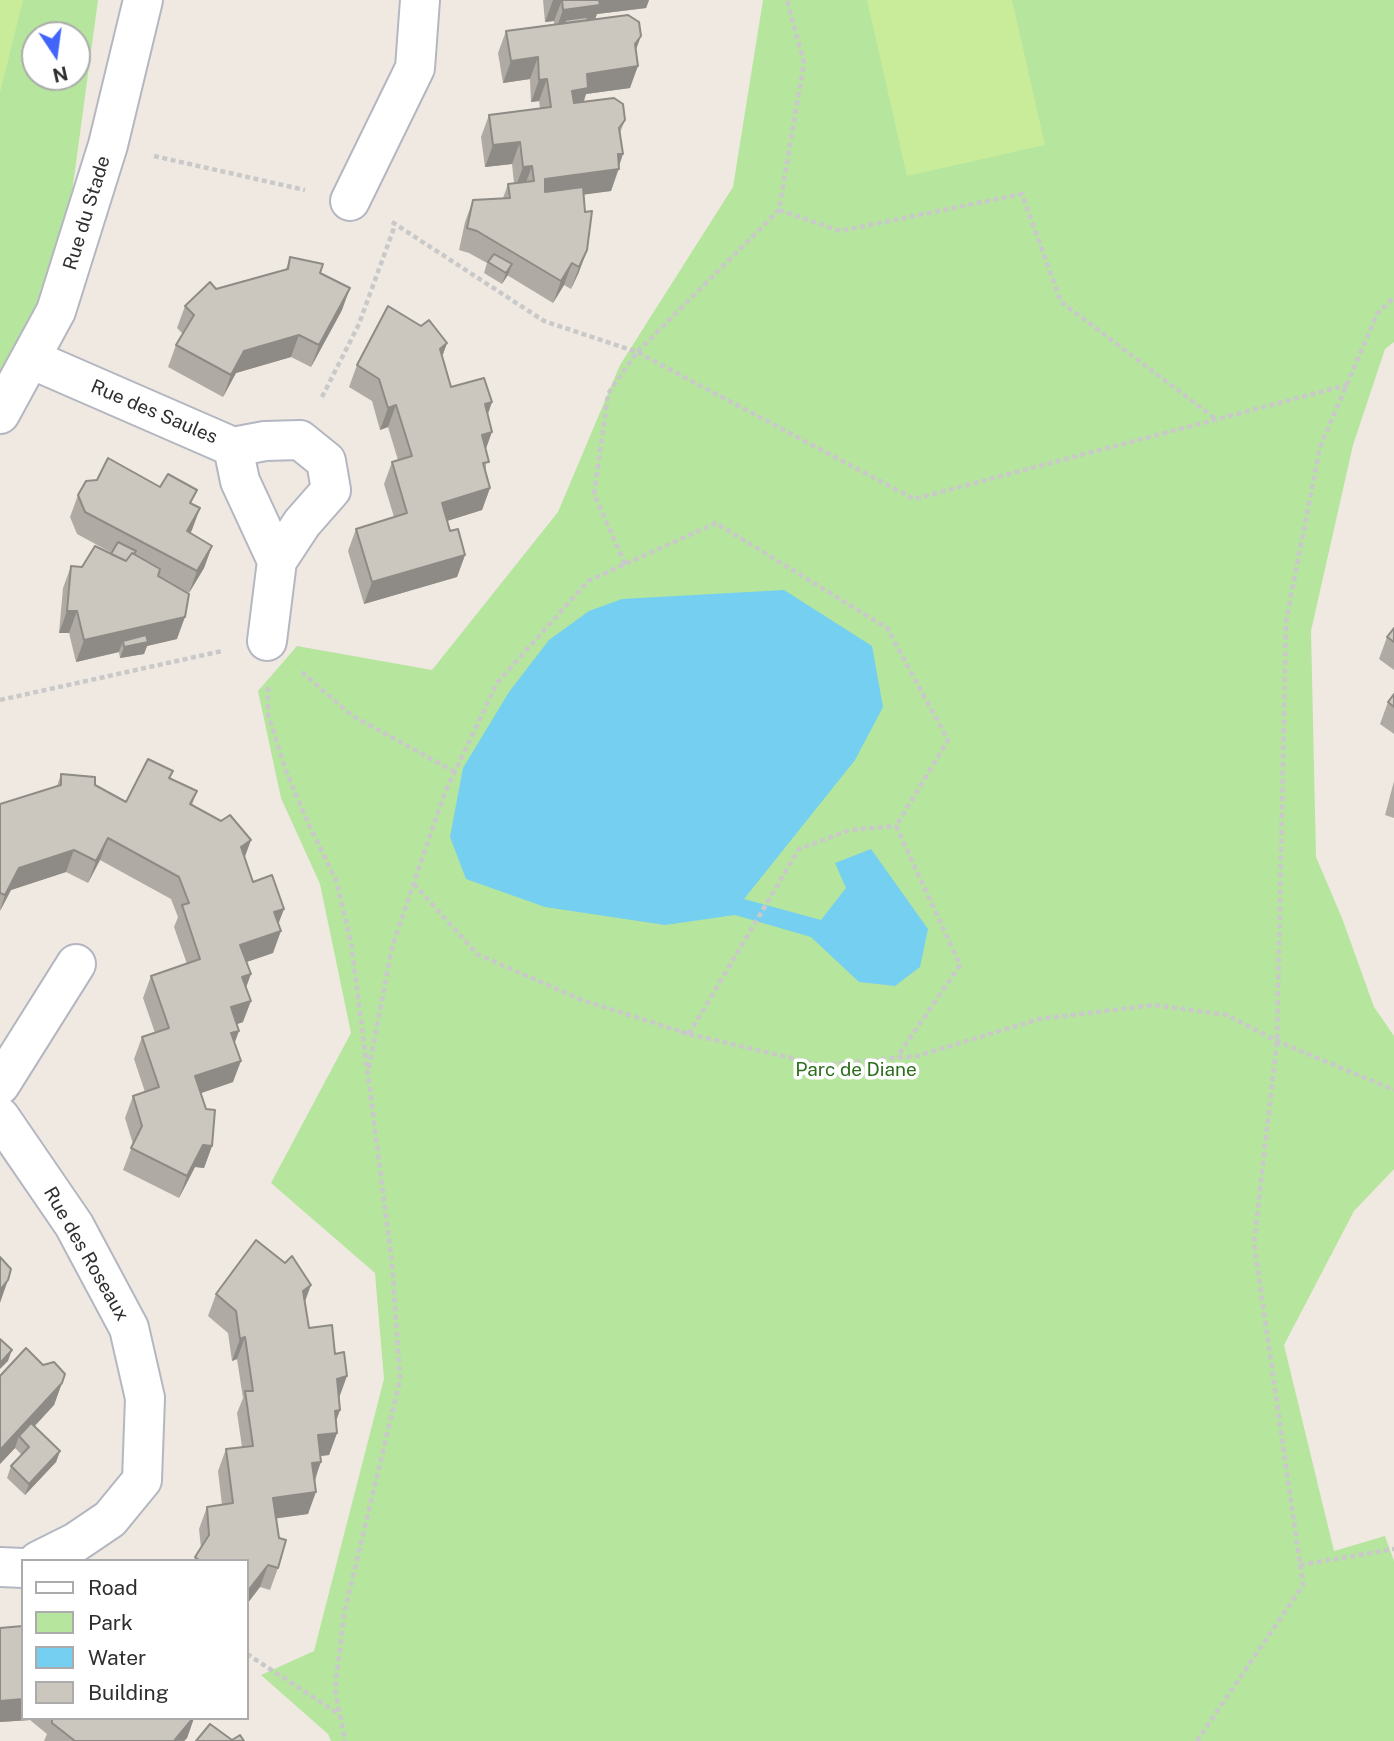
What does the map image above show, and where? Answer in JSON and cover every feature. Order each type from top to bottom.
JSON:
[{"type":"street","name":"Rue du Stade","points":[[0,414],[57,311],[108,145],[143,0]]},
{"type":"street","points":[[350,201],[415,68],[420,0]]},
{"type":"street","name":"Rue des Saules","points":[[31,359],[233,447],[265,441],[300,440]]},
{"type":"street","points":[[267,641],[277,561],[302,523],[331,490],[326,461],[300,440]]},
{"type":"street","points":[[233,447],[240,481],[277,561]]},
{"type":"street","points":[[0,1085],[76,964]]},
{"type":"street","name":"Rue des Roseaux","points":[[0,1116],[74,1226],[129,1328],[145,1398],[142,1480],[110,1518],[76,1542],[42,1559]]},
{"type":"street","points":[[0,1567],[21,1568]]},
{"type":"path","points":[[625,564],[594,494],[608,394],[638,352],[779,209],[804,64],[787,0]]},
{"type":"path","points":[[108,145],[350,201],[396,224],[544,321],[638,352],[914,499],[1347,385]]},
{"type":"path","points":[[779,209],[840,231],[1022,194],[1061,302],[1216,419]]},
{"type":"path","points":[[300,440],[359,324],[396,224]]},
{"type":"path","points":[[1198,1741],[1303,1585],[1254,1243],[1276,1041],[1286,621],[1320,447],[1377,314],[1394,297]]},
{"type":"path","points":[[369,1072],[392,947],[445,792],[497,683],[588,581],[716,523],[887,628],[948,740],[897,826]]},
{"type":"path","points":[[267,641],[351,715],[454,772]]},
{"type":"path","points":[[0,700],[267,641]]},
{"type":"path","points":[[267,641],[268,714],[286,771],[336,880],[351,942],[392,1263],[400,1380],[344,1614],[335,1690],[345,1741]]},
{"type":"path","points":[[689,1034],[799,849],[850,830],[897,826]]},
{"type":"path","points":[[896,1058],[960,965],[897,826]]},
{"type":"path","points":[[413,884],[477,954],[582,1000],[689,1034]]},
{"type":"path","points":[[689,1034],[680,1031],[821,1065],[917,1056],[1039,1019],[1154,1006],[1227,1015],[1276,1041],[1394,1090]]},
{"type":"path","points":[[1300,1565],[1394,1549]]},
{"type":"path","points":[[248,1655],[340,1715]]},
{"type":"green space","points":[[0,0],[98,0],[91,52],[91,21],[21,21],[21,91],[86,91],[56,311],[0,413]]},
{"type":"green space","points":[[0,0],[23,0],[0,93]]},
{"type":"green space","name":"Parc de Diane","points":[[763,0],[1394,0],[1394,342],[1385,349],[1353,445],[1311,631],[1316,857],[1342,918],[1374,1007],[1394,1036],[1394,1169],[1354,1211],[1284,1345],[1334,1551],[1385,1536],[1394,1561],[1394,1741],[331,1741],[328,1734],[261,1675],[314,1651],[384,1379],[375,1273],[271,1183],[351,1033],[320,884],[281,798],[258,691],[297,646],[432,670],[558,512],[620,365],[733,187]]},
{"type":"green space","points":[[867,0],[1012,0],[1045,145],[907,176]]},
{"type":"water","points":[[784,590],[872,646],[883,707],[855,760],[744,899],[821,920],[846,888],[835,863],[871,849],[928,929],[920,967],[895,986],[859,982],[811,937],[735,915],[665,925],[545,907],[466,879],[450,837],[463,768],[509,692],[549,640],[589,611],[622,599]]},
{"type":"building","points":[[562,0],[599,0],[600,5],[563,10]]},
{"type":"building","points":[[628,15],[639,22],[641,36],[635,44],[638,66],[587,74],[588,88],[572,91],[574,103],[614,98],[623,104],[625,120],[619,128],[623,154],[618,154],[619,169],[545,179],[545,192],[583,187],[585,212],[592,211],[587,250],[579,267],[572,263],[561,281],[477,231],[467,228],[473,200],[510,198],[508,184],[534,181],[532,166],[523,167],[520,142],[493,145],[489,115],[551,107],[547,79],[539,80],[538,57],[511,61],[506,31]]},
{"type":"building","points":[[587,17],[588,20],[565,23],[565,20]]},
{"type":"building","points":[[494,254],[512,264],[506,273],[488,262]]},
{"type":"building","points":[[290,257],[323,264],[320,273],[350,288],[319,345],[299,335],[244,351],[231,375],[176,345],[194,315],[185,306],[210,282],[216,289],[288,269]]},
{"type":"building","points":[[388,306],[421,326],[429,320],[447,343],[440,349],[451,387],[484,378],[492,402],[485,404],[492,432],[482,435],[489,462],[483,463],[490,488],[442,503],[450,531],[458,529],[465,555],[372,582],[356,529],[407,513],[392,462],[412,456],[396,405],[388,408],[379,379],[357,365]]},
{"type":"building","points":[[108,458],[160,487],[168,474],[197,490],[190,503],[200,508],[187,531],[212,546],[197,571],[85,512],[78,495],[86,481],[97,480]]},
{"type":"building","points":[[118,542],[136,551],[126,561],[111,554]]},
{"type":"building","points":[[95,546],[126,561],[132,553],[160,569],[158,576],[189,594],[185,617],[84,640],[77,611],[67,611],[71,566],[82,567]]},
{"type":"building","points":[[1394,628],[1394,642],[1387,637]]},
{"type":"building","points":[[146,635],[148,642],[124,647],[123,641]]},
{"type":"building","points":[[1394,694],[1394,707],[1388,702]]},
{"type":"building","points":[[148,759],[173,771],[169,778],[197,791],[190,804],[221,821],[230,815],[251,840],[241,847],[253,882],[272,875],[284,909],[274,912],[281,931],[240,945],[251,974],[242,977],[251,1001],[231,1007],[239,1031],[231,1033],[241,1061],[195,1076],[206,1109],[215,1110],[212,1146],[203,1145],[187,1176],[131,1148],[142,1126],[133,1096],[159,1087],[142,1037],[169,1028],[151,976],[200,959],[182,905],[189,903],[179,877],[108,838],[96,861],[74,850],[19,868],[5,895],[0,893],[0,804],[61,785],[61,774],[95,777],[95,785],[126,802]]},
{"type":"building","points":[[256,1240],[285,1263],[292,1256],[311,1285],[303,1291],[309,1328],[332,1325],[335,1354],[344,1352],[347,1376],[337,1379],[340,1410],[335,1411],[337,1433],[318,1435],[321,1462],[312,1463],[316,1492],[273,1498],[279,1538],[286,1540],[278,1568],[268,1565],[248,1591],[248,1559],[195,1557],[209,1535],[207,1507],[233,1503],[226,1449],[253,1446],[245,1391],[253,1391],[245,1337],[240,1339],[236,1311],[216,1294]]},
{"type":"building","points":[[0,1257],[11,1269],[8,1280],[0,1290]]},
{"type":"building","points":[[0,1339],[12,1350],[0,1363]]},
{"type":"building","points":[[26,1348],[43,1365],[54,1362],[65,1374],[62,1383],[0,1450],[0,1376]]},
{"type":"building","points":[[31,1423],[60,1451],[29,1484],[11,1466],[29,1447],[19,1436]]},
{"type":"building","points":[[21,1626],[21,1699],[0,1701],[0,1628]]},
{"type":"building","points":[[52,1720],[191,1720],[174,1741],[75,1741],[52,1723]]},
{"type":"building","points":[[210,1724],[232,1740],[240,1735],[244,1741],[196,1741]]}]
